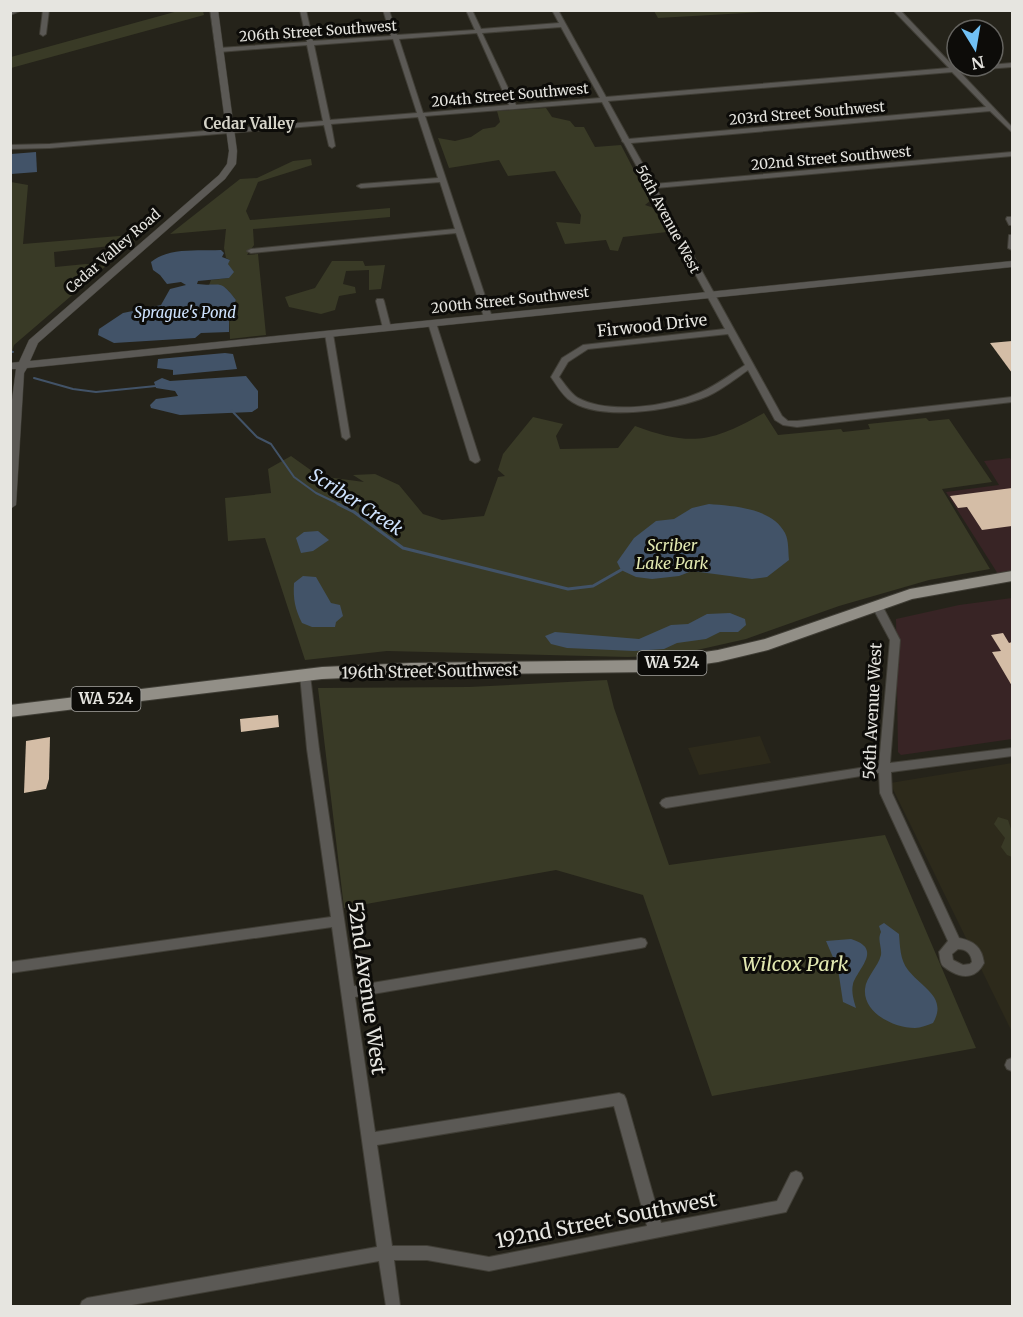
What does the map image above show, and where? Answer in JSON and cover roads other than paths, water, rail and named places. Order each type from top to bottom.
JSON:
[{"type":"main road","name":"196th Street Southwest","points":[[10,711],[304,675],[411,669],[650,666],[718,656],[768,644],[910,594],[1012,576]]},
{"type":"main road","name":"196th Street Southwest","points":[[845,615],[880,612],[930,598],[1012,586]]},
{"type":"main road","points":[[880,612],[883,607],[906,598],[910,594]]},
{"type":"street","points":[[10,13],[18,10]]},
{"type":"street","points":[[43,34],[46,10]]},
{"type":"street","points":[[214,10],[231,130]]},
{"type":"street","points":[[303,10],[332,146]]},
{"type":"street","points":[[386,10],[488,317]]},
{"type":"street","points":[[469,10],[513,106]]},
{"type":"street","name":"56th Avenue West","points":[[555,10],[778,418],[786,423],[1012,400]]},
{"type":"street","points":[[896,10],[945,61]]},
{"type":"street","name":"206th Street Southwest","points":[[219,50],[562,25]]},
{"type":"street","name":"204th Street Southwest","points":[[10,147],[50,146],[945,71]]},
{"type":"street","points":[[962,78],[1012,130]]},
{"type":"street","name":"203rd Street Southwest","points":[[626,141],[991,109]]},
{"type":"street","name":"Cedar Valley Road","points":[[16,366],[33,342],[222,177],[231,164],[233,151],[231,130]]},
{"type":"street","name":"202nd Street Southwest","points":[[652,186],[1012,154]]},
{"type":"street","points":[[361,186],[443,180]]},
{"type":"street","points":[[251,251],[458,231]]},
{"type":"street","points":[[1012,237],[1012,248]]},
{"type":"street","name":"200th Street Southwest","points":[[16,366],[1012,264]]},
{"type":"street","points":[[380,301],[387,328]]},
{"type":"street","points":[[432,324],[475,460]]},
{"type":"street","name":"Firwood Drive","points":[[729,331],[586,347],[565,360],[555,377],[571,398],[588,405],[626,409],[675,404],[705,394],[748,366]]},
{"type":"street","points":[[329,334],[346,437]]},
{"type":"street","points":[[10,505],[19,378],[16,366]]},
{"type":"street","name":"56th Avenue West","points":[[880,612],[895,640],[884,770],[891,807],[955,943]]},
{"type":"street","name":"52nd Avenue West","points":[[304,675],[393,1306]]},
{"type":"street","points":[[666,803],[847,774],[1012,752]]},
{"type":"street","points":[[10,968],[338,921]]},
{"type":"street","points":[[348,993],[641,943]]},
{"type":"street","points":[[369,1140],[619,1099],[656,1232]]},
{"type":"street","name":"192nd Street Southwest","points":[[87,1306],[385,1252],[427,1253],[489,1264],[781,1207],[796,1178]]},
{"type":"water","points":[[36,152],[37,172],[11,174],[11,154]]},
{"type":"water","name":"Sprague's Pond","points":[[221,250],[224,253],[222,257],[230,260],[228,264],[234,272],[229,278],[198,281],[197,284],[223,286],[236,300],[229,313],[229,332],[201,333],[195,338],[114,343],[98,335],[99,329],[123,313],[161,305],[170,289],[186,285],[181,282],[167,284],[153,270],[151,262],[158,257],[175,252]]},
{"type":"water","points":[[233,354],[237,369],[173,375],[173,370],[157,368],[158,359]]},
{"type":"water","points":[[246,376],[258,391],[258,408],[252,412],[180,415],[151,408],[150,405],[156,399],[178,396],[175,391],[156,388],[154,382],[162,378],[170,381]]},
{"type":"water","points":[[709,504],[752,510],[771,518],[785,533],[789,560],[767,577],[752,579],[692,571],[679,576],[652,579],[636,577],[621,570],[617,562],[634,538],[656,521],[674,519],[692,508]]},
{"type":"water","points":[[318,531],[329,540],[313,551],[301,553],[296,538],[304,532]]},
{"type":"water","points":[[303,576],[316,577],[331,603],[340,605],[343,616],[336,622],[335,627],[312,627],[302,623],[295,604],[294,583]]},
{"type":"water","points":[[730,613],[745,619],[746,625],[738,632],[720,632],[706,639],[677,643],[664,649],[634,651],[567,648],[551,644],[545,636],[555,632],[639,639],[671,625],[688,624],[707,614]]},
{"type":"water","points":[[884,923],[899,934],[905,966],[935,1000],[937,1014],[933,1023],[917,1028],[898,1025],[881,1018],[869,1005],[865,989],[881,955],[879,926]]},
{"type":"water","points":[[851,939],[861,943],[867,953],[853,984],[856,1008],[843,1002],[838,969],[826,941]]},
{"type":"waterway","name":"Scriber Creek","points":[[34,378],[73,389],[96,392],[156,386]]},
{"type":"waterway","name":"Scriber Creek","points":[[231,410],[257,437],[271,444],[294,477],[316,493],[341,505]]},
{"type":"waterway","name":"Scriber Creek","points":[[338,504],[354,512],[403,548],[568,589],[593,586],[621,570]]},
{"type":"district","name":"Cedar Valley","points":[[249,124]]},
{"type":"park label","name":"Scriber Lake Park","points":[[672,554]]},
{"type":"park label","name":"Wilcox Park","points":[[795,964]]}]
